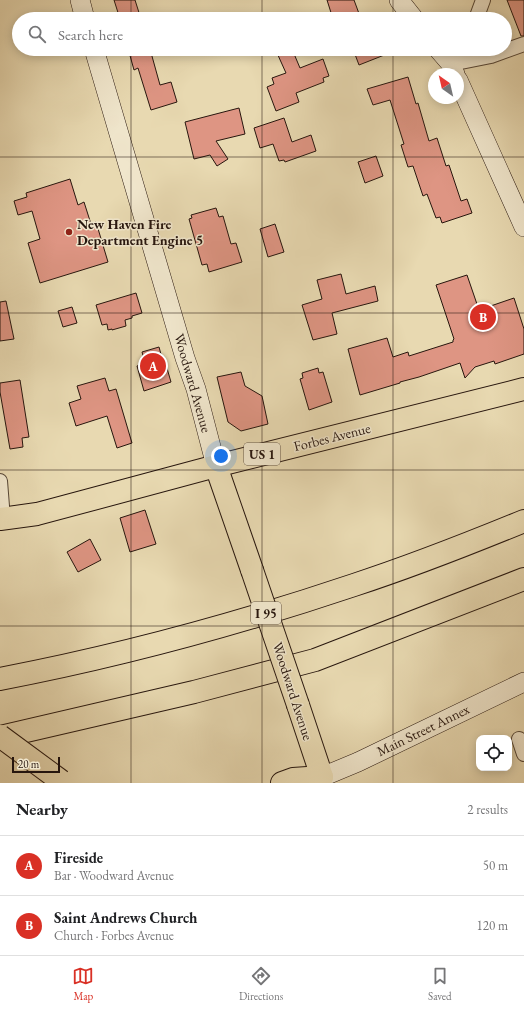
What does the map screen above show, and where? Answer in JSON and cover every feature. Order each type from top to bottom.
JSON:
[{"type":"main road","points":[[80,0],[83,12]]},
{"type":"main road","points":[[399,0],[408,12]]},
{"type":"main road","name":"Woodward Avenue","points":[[96,56],[196,389],[216,466],[298,704],[320,781]]},
{"type":"main road","points":[[445,56],[456,67],[524,227]]},
{"type":"main road","name":"Forbes Avenue","points":[[2,519],[37,514],[216,466],[524,389]]},
{"type":"main road","name":"I 95","points":[[0,679],[130,651],[242,621],[376,578],[466,545],[524,521]]},
{"type":"main road","points":[[0,736],[194,692],[316,660],[524,580]]},
{"type":"main road","name":"Main Street Annex","points":[[320,781],[524,682]]},
{"type":"main road","points":[[0,736],[63,782]]},
{"type":"main road","points":[[282,783],[293,779],[320,781]]},
{"type":"street","points":[[479,12],[483,0]]},
{"type":"street","points":[[512,48],[524,44]]},
{"type":"street","points":[[456,67],[491,56]]},
{"type":"street","points":[[0,481],[2,519]]},
{"type":"street","points":[[519,739],[524,754]]},
{"type":"building","points":[[114,0],[135,0],[139,12],[118,12]]},
{"type":"building","points":[[327,0],[354,0],[358,12],[331,12]]},
{"type":"building","points":[[507,0],[524,0],[524,36],[521,36]]},
{"type":"building","points":[[130,56],[152,56],[160,85],[171,82],[177,102],[151,110],[138,68],[134,70]]},
{"type":"building","points":[[278,56],[295,56],[300,68],[323,59],[329,76],[323,78],[324,82],[296,93],[299,102],[276,111],[267,87],[274,84],[272,78],[286,73]]},
{"type":"building","points":[[356,56],[382,56],[359,65]]},
{"type":"building","points":[[408,77],[416,104],[418,103],[429,141],[437,138],[446,166],[449,165],[461,201],[467,199],[472,213],[442,223],[440,217],[436,218],[427,194],[423,196],[413,166],[408,167],[401,145],[404,144],[390,100],[373,105],[367,89]]},
{"type":"building","points":[[239,108],[245,134],[216,141],[228,159],[217,166],[210,155],[194,159],[185,122]]},
{"type":"building","points":[[284,118],[292,142],[311,135],[316,151],[285,162],[284,160],[279,161],[273,144],[260,148],[254,128]]},
{"type":"building","points":[[376,156],[383,176],[365,183],[358,162]]},
{"type":"building","name":"New Haven Fire Department Engine 5","points":[[70,179],[78,205],[84,202],[91,224],[96,222],[108,262],[40,283],[28,243],[40,239],[32,211],[18,215],[14,201],[27,197],[26,193]]},
{"type":"building","points":[[216,208],[219,217],[223,216],[231,244],[236,243],[242,262],[209,272],[207,264],[202,265],[189,219],[192,218],[191,215]]},
{"type":"building","points":[[275,224],[284,252],[268,257],[260,229]]},
{"type":"building","points":[[341,274],[346,294],[375,286],[378,301],[332,313],[337,334],[313,340],[302,305],[322,299],[317,280]]},
{"type":"building","points":[[467,275],[479,310],[514,298],[524,329],[524,354],[495,364],[494,361],[475,367],[465,378],[460,363],[360,395],[348,349],[387,338],[393,357],[408,352],[409,356],[453,342],[454,339],[436,285]]},
{"type":"building","points":[[136,293],[142,313],[125,320],[126,326],[108,330],[107,324],[102,325],[96,305]]},
{"type":"building","points":[[6,301],[14,339],[0,341],[0,302]]},
{"type":"building","points":[[72,307],[77,323],[63,327],[58,311]]},
{"type":"building","points":[[159,347],[171,382],[144,391],[137,366],[145,363],[142,352]]},
{"type":"building","points":[[318,368],[319,373],[323,372],[332,402],[309,410],[300,379],[303,378],[302,373]]},
{"type":"building","points":[[241,372],[245,386],[262,396],[268,424],[241,431],[228,422],[217,377]]},
{"type":"building","points":[[105,378],[109,391],[116,389],[132,443],[117,448],[107,416],[76,426],[69,403],[81,399],[77,386]]},
{"type":"building","points":[[20,380],[29,437],[22,438],[23,447],[10,449],[0,392],[0,383]]},
{"type":"building","points":[[145,510],[156,544],[130,552],[120,518]]},
{"type":"building","points":[[90,539],[101,560],[78,572],[67,552]]},
{"type":"place","name":"New Haven Fire Department Engine 5","points":[[69,232]]},
{"type":"place","name":"Saint Andrews Church","points":[[483,317]]},
{"type":"place","name":"Fireside","points":[[153,366]]}]
